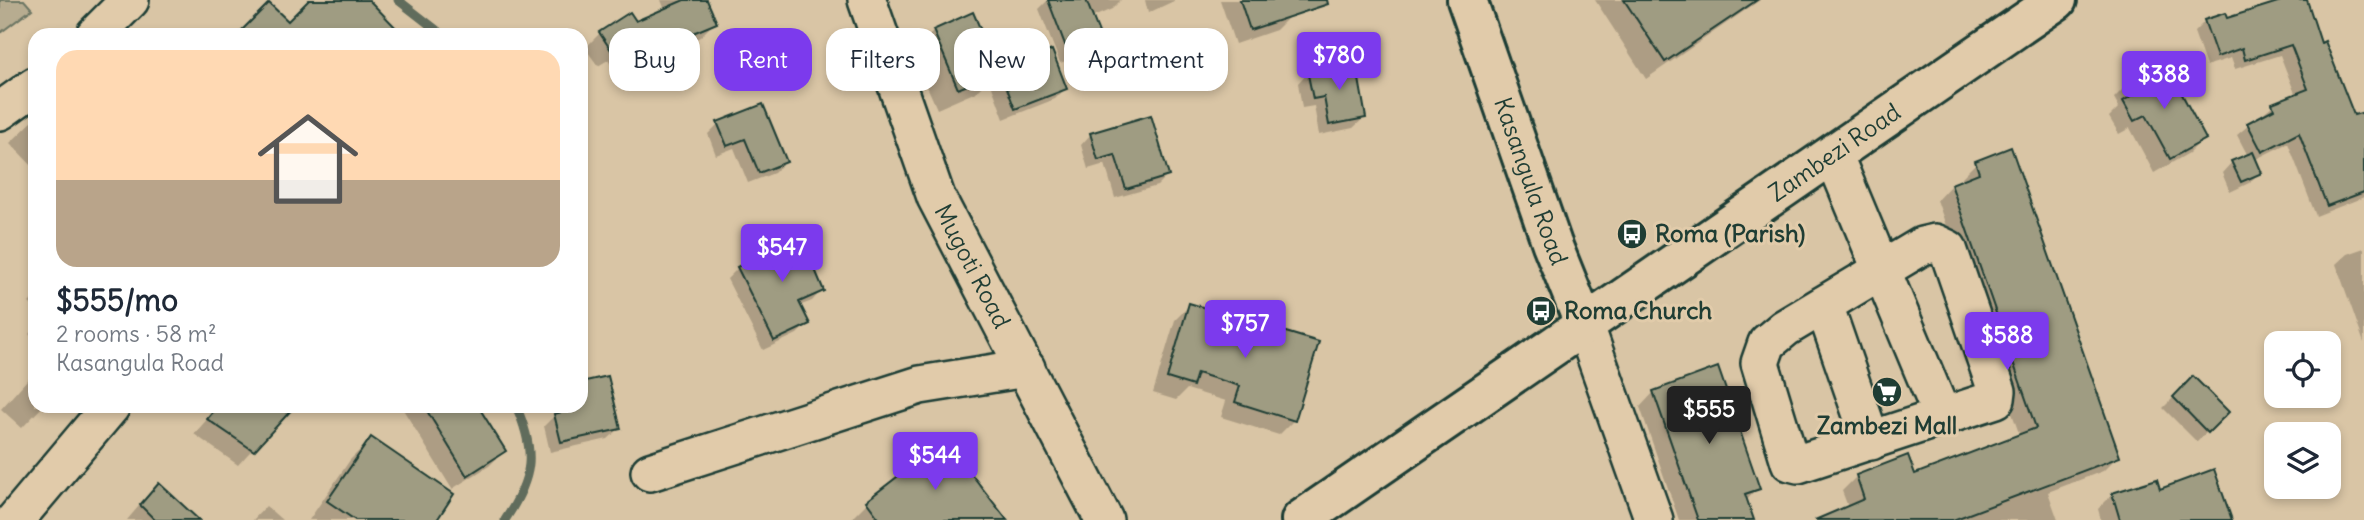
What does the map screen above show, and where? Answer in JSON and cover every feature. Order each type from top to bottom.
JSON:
[{"type":"main road","name":"Kasangula Road","points":[[1467,0],[1552,244],[1585,326]]},
{"type":"main road","name":"Zambezi Road","points":[[1301,520],[1834,156],[2057,0]]},
{"type":"street","points":[[102,28],[130,0]]},
{"type":"street","name":"Mugoti Road","points":[[867,0],[936,197],[1104,520]]},
{"type":"street","points":[[0,111],[28,91]]},
{"type":"street","points":[[1834,156],[1942,418]]},
{"type":"street","points":[[1935,243],[1948,249],[1997,391],[1993,403],[1798,464],[1790,462],[1760,363],[1767,343],[1785,328],[1824,305],[1922,246],[1935,243]]},
{"type":"street","points":[[1824,305],[1871,441]]},
{"type":"street","name":"Kasangula Road","points":[[1585,326],[1654,520]]},
{"type":"street","points":[[650,472],[920,385],[1026,368]]},
{"type":"street","points":[[15,520],[105,413]]},
{"type":"shaded area","points":[[0,0],[24,0],[32,9],[0,33]]},
{"type":"building","points":[[309,0],[369,0],[396,28],[244,28],[269,3],[288,21]]},
{"type":"building","points":[[684,0],[707,0],[717,23],[700,30],[609,28],[609,47],[599,32],[630,12],[636,21]]},
{"type":"building","points":[[1048,0],[1086,0],[1097,28],[1064,28],[1064,42]]},
{"type":"building","points":[[1240,0],[1327,0],[1328,4],[1250,30]]},
{"type":"building","points":[[1624,0],[1757,0],[1665,62]]},
{"type":"building","points":[[2284,0],[2307,0],[2321,43],[2325,41],[2354,115],[2364,112],[2364,192],[2327,206],[2299,133],[2262,152],[2247,123],[2274,109],[2272,103],[2308,89],[2291,45],[2245,60],[2242,48],[2217,57],[2204,20],[2225,13],[2227,18]]},
{"type":"building","points":[[973,12],[980,28],[954,28],[954,80],[940,47],[940,28],[937,28]]},
{"type":"building","points":[[1052,50],[1064,81],[1064,90],[1015,109],[1008,91],[1050,91]]},
{"type":"building","points":[[1356,62],[1366,118],[1329,125],[1324,97],[1313,99],[1307,70]]},
{"type":"building","points":[[2159,64],[2164,73],[2169,70],[2206,139],[2170,159],[2146,115],[2134,121],[2123,101],[2135,94],[2128,81]]},
{"type":"building","points":[[763,104],[787,162],[759,173],[745,139],[727,146],[717,122]]},
{"type":"building","points":[[1151,115],[1169,176],[1126,189],[1115,155],[1098,160],[1090,133]]},
{"type":"building","points":[[2011,147],[2120,457],[1953,520],[1815,520],[1864,499],[1856,475],[1908,455],[1915,474],[2036,428],[1951,184],[1979,173],[1975,161]]},
{"type":"building","points":[[2253,152],[2262,173],[2241,182],[2231,161]]},
{"type":"building","points":[[797,226],[824,291],[799,302],[810,324],[774,341],[737,267],[780,245],[776,235]]},
{"type":"building","points":[[1189,303],[1319,342],[1295,421],[1235,402],[1240,386],[1197,373],[1193,386],[1167,378]]},
{"type":"building","points":[[1718,367],[1760,489],[1745,494],[1754,520],[1698,520],[1653,391]]},
{"type":"building","points":[[608,376],[621,429],[561,442],[554,414],[588,413],[588,380]]},
{"type":"building","points":[[2193,376],[2229,412],[2208,433],[2173,397]]},
{"type":"building","points":[[212,413],[289,413],[254,451],[207,419]]},
{"type":"building","points":[[428,413],[482,413],[506,451],[467,476]]},
{"type":"building","points":[[371,437],[454,494],[437,520],[355,520],[327,501]]},
{"type":"building","points":[[945,440],[1007,520],[880,520],[866,501]]},
{"type":"building","points":[[2214,469],[2232,520],[2120,520],[2112,493],[2157,479],[2160,489]]},
{"type":"building","points":[[159,483],[199,520],[155,520],[140,505]]},
{"type":"waterway","points":[[398,0],[434,28]]},
{"type":"waterway","points":[[505,520],[521,491],[529,465],[527,438],[519,413]]},
{"type":"place","name":"Roma (Parish)","points":[[1632,234]]},
{"type":"place","name":"Roma Church","points":[[1541,311]]},
{"type":"place","name":"Zambezi Mall","points":[[1887,392]]}]
